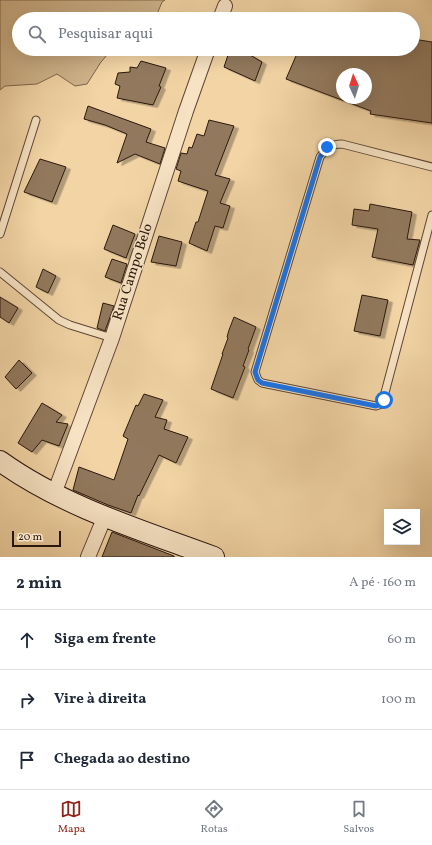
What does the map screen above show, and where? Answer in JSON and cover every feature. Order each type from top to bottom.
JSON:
[{"type":"main road","points":[[0,461],[19,475],[54,494],[105,516],[213,557]]},
{"type":"street","name":"Rua Campo Belo","points":[[54,494],[112,338],[186,111],[206,56]]},
{"type":"street","points":[[88,557],[105,516]]},
{"type":"lane","points":[[0,234],[36,120]]},
{"type":"lane","points":[[432,167],[342,144],[334,144],[327,147],[320,157],[255,372],[258,380],[262,383],[376,406],[382,404],[432,215]]},
{"type":"lane","points":[[0,272],[59,320],[112,338]]},
{"type":"shaded area","points":[[0,0],[165,0],[162,2],[158,12],[12,12],[12,56],[106,56],[87,84],[75,86],[57,74],[37,84],[5,86],[0,90]]},
{"type":"building","points":[[420,40],[432,42],[432,123],[370,114],[371,111],[352,104],[372,104],[372,68],[336,68],[336,98],[286,79],[296,56],[420,56]]},
{"type":"building","points":[[228,56],[252,56],[262,62],[255,81],[224,67]]},
{"type":"building","points":[[141,61],[166,68],[159,86],[161,87],[153,105],[117,98],[120,86],[115,84],[118,73],[130,72],[130,67],[137,68]]},
{"type":"building","points":[[88,106],[151,129],[146,142],[165,148],[160,164],[135,154],[117,163],[127,134],[105,125],[84,119]]},
{"type":"building","points":[[209,120],[234,126],[215,175],[230,179],[220,203],[230,206],[223,228],[215,226],[207,251],[189,243],[196,222],[198,222],[208,191],[178,181],[181,171],[176,169],[181,153],[187,154],[189,147],[192,148],[197,134],[204,136]]},
{"type":"building","points":[[40,159],[66,167],[52,202],[24,192]]},
{"type":"building","points":[[370,204],[412,212],[407,239],[420,240],[413,265],[372,257],[378,229],[352,225],[354,209],[369,211]]},
{"type":"building","points":[[113,225],[135,234],[126,258],[104,249]]},
{"type":"building","points":[[159,236],[182,242],[176,266],[151,262]]},
{"type":"building","points":[[112,259],[127,264],[121,283],[105,277]]},
{"type":"building","points":[[43,269],[56,276],[48,293],[36,287]]},
{"type":"building","points":[[362,295],[388,300],[380,336],[354,331]]},
{"type":"building","points":[[0,297],[18,308],[9,323],[0,317]]},
{"type":"building","points":[[103,303],[114,306],[105,331],[97,328]]},
{"type":"building","points":[[234,317],[256,327],[243,366],[245,367],[233,398],[211,389]]},
{"type":"building","points":[[19,360],[32,373],[16,389],[5,377]]},
{"type":"building","points":[[144,394],[163,400],[155,417],[167,420],[164,429],[188,437],[176,463],[159,455],[139,496],[138,495],[131,513],[73,490],[79,467],[114,480],[128,439],[123,436],[136,405],[138,406]]},
{"type":"building","points":[[42,403],[62,415],[56,422],[68,424],[59,446],[42,440],[32,452],[18,443]]},
{"type":"building","points":[[112,532],[174,556],[174,557],[102,557]]},
{"type":"route","points":[[327,147],[320,157],[255,372],[256,377],[262,383],[376,406],[382,404],[384,400]]}]
